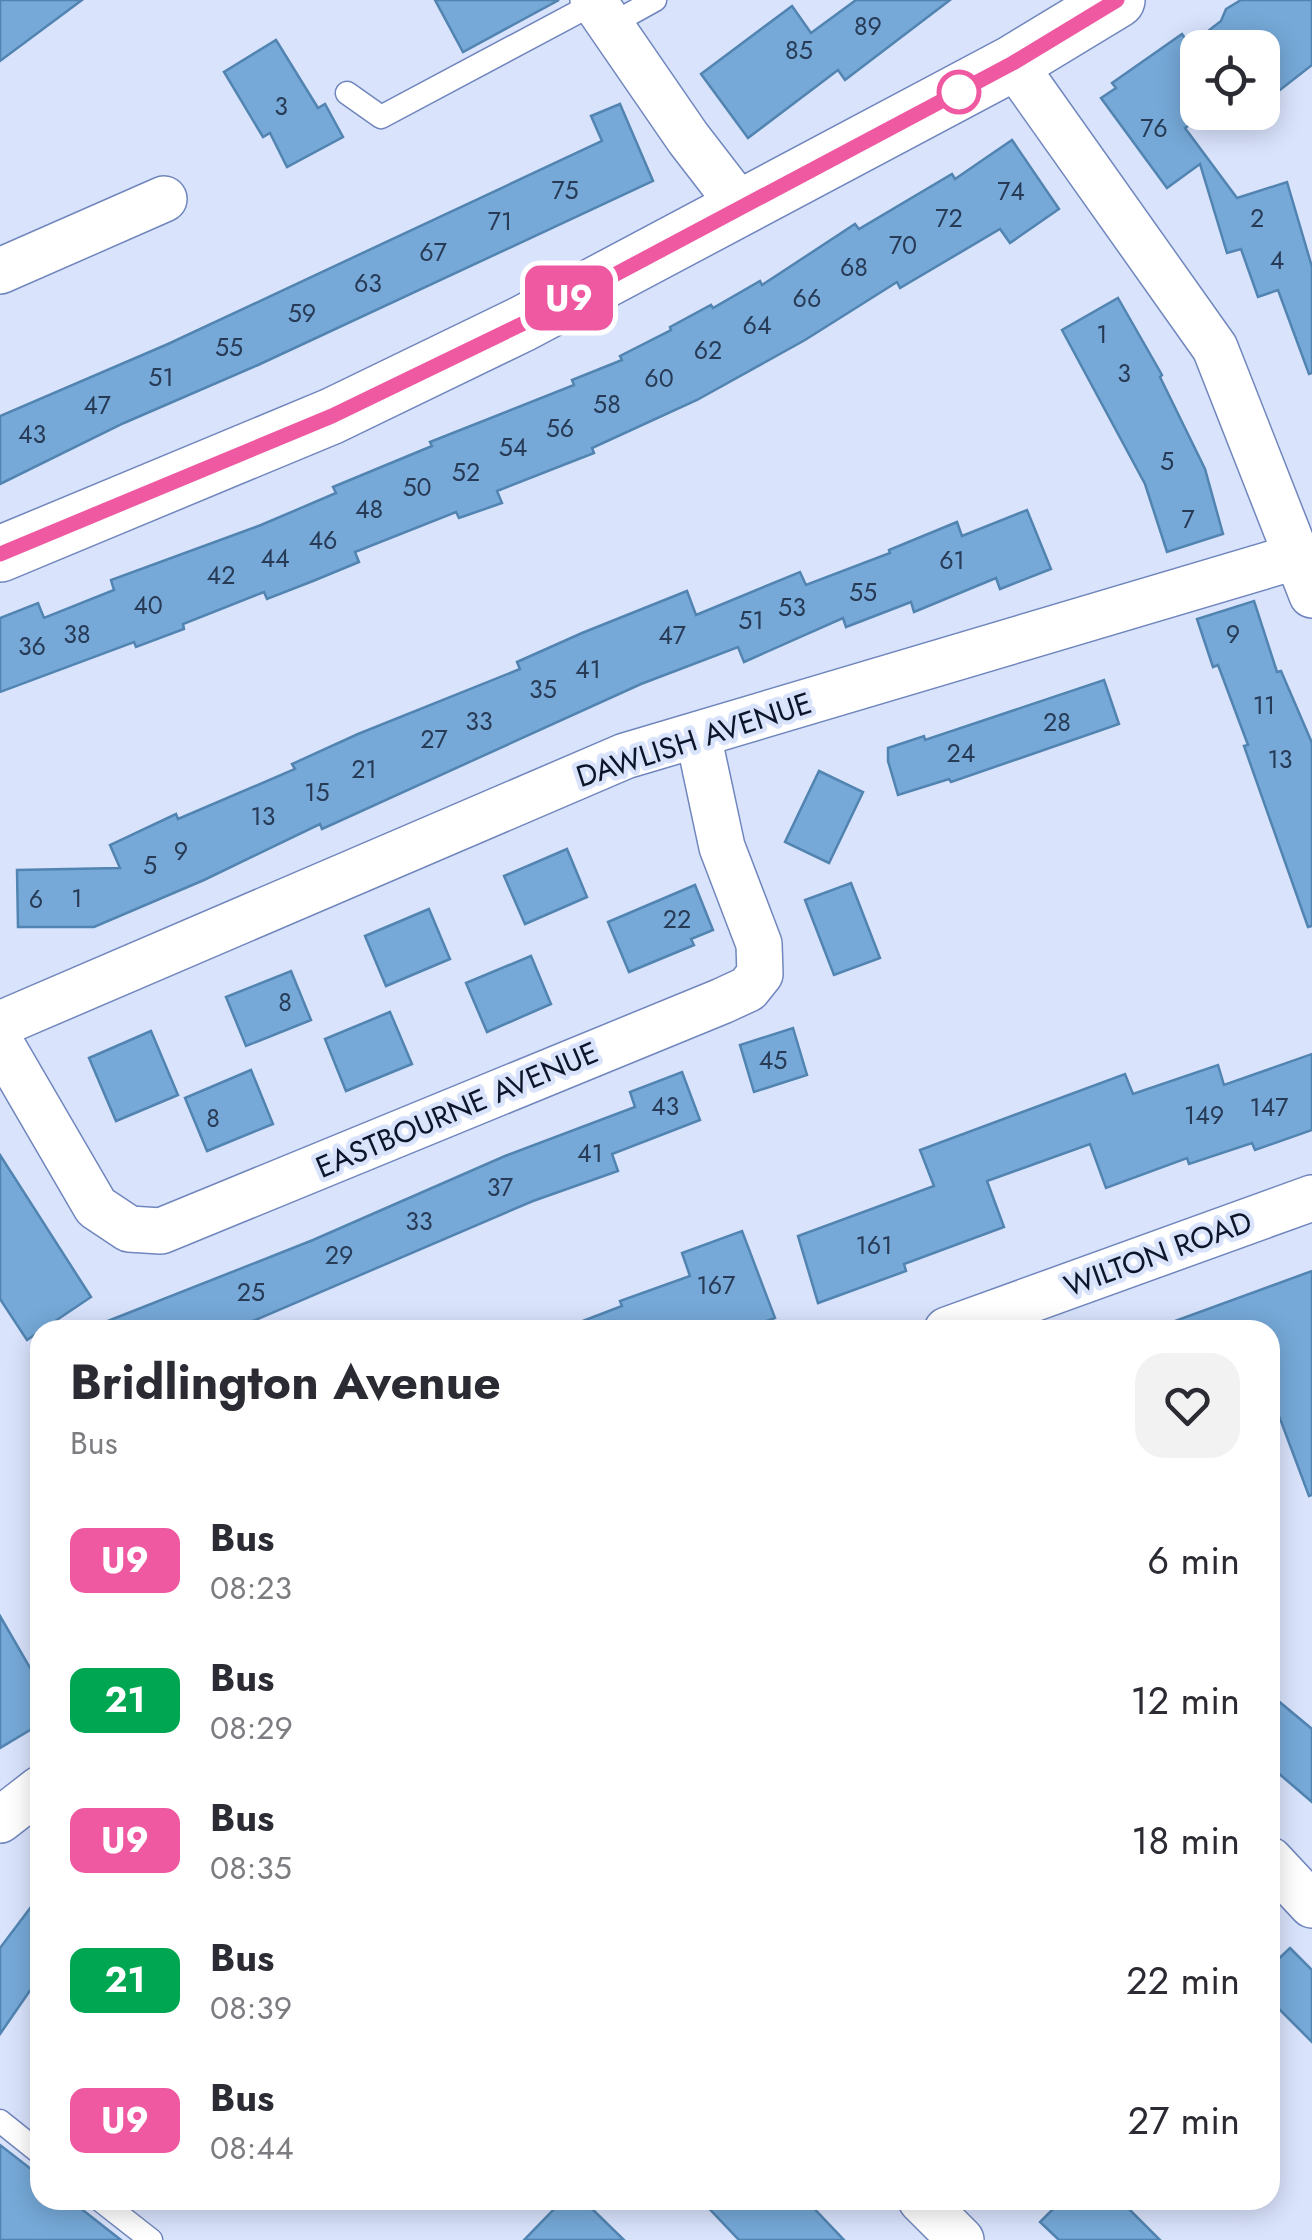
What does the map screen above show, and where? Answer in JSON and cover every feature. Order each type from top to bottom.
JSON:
[{"type":"street","points":[[0,554],[332,416],[522,324],[1013,63],[1117,0]]},
{"type":"street","points":[[600,9],[688,138],[742,208]]},
{"type":"street","points":[[1013,63],[1214,348],[1305,576]]},
{"type":"street","points":[[0,270],[164,198]]},
{"type":"street","name":"DAWLISH AVENUE","points":[[0,1024],[625,756],[1305,576]]},
{"type":"street","name":"EASTBOURNE AVENUE","points":[[0,1042],[96,1207],[129,1229],[161,1232],[748,989],[760,974],[759,944],[722,847],[698,735]]},
{"type":"street","name":"WILTON ROAD","points":[[975,1320],[1312,1198]]},
{"type":"street","points":[[0,1820],[30,1797]]},
{"type":"street","points":[[1280,1871],[1312,1905]]},
{"type":"street","points":[[931,2210],[961,2240]]},
{"type":"lane","points":[[347,93],[381,118],[600,9],[656,0]]},
{"type":"lane","points":[[0,2121],[30,2145]]},
{"type":"lane","points":[[113,2210],[151,2240]]},
{"type":"building","points":[[0,0],[82,0],[0,61]]},
{"type":"building","points":[[435,0],[559,0],[463,52]]},
{"type":"building","points":[[856,0],[950,0],[845,80],[838,70],[748,138],[701,74],[792,6],[811,33]]},
{"type":"building","points":[[1241,0],[1312,0],[1312,65],[1280,90],[1280,30],[1209,30],[1221,21],[1226,9]]},
{"type":"building","points":[[1180,35],[1180,130],[1186,130],[1237,198],[1287,182],[1312,267],[1312,373],[1309,374],[1278,290],[1258,297],[1241,249],[1227,253],[1200,164],[1167,188],[1101,98],[1116,88],[1112,83]]},
{"type":"building","points":[[276,40],[318,108],[325,104],[343,137],[287,167],[270,133],[263,137],[224,72]]},
{"type":"building","points":[[620,104],[653,181],[258,365],[124,423],[0,484],[0,416],[168,344],[602,141],[591,116]]},
{"type":"building","points":[[1012,140],[1059,209],[1010,243],[1000,229],[900,288],[897,282],[805,340],[697,400],[592,448],[594,453],[497,491],[502,503],[459,518],[456,512],[355,552],[359,562],[313,581],[267,599],[264,592],[183,624],[184,629],[136,647],[134,642],[0,692],[0,618],[38,603],[44,618],[114,590],[111,580],[261,525],[336,493],[333,487],[432,446],[430,442],[574,385],[572,380],[622,360],[620,356],[711,305],[713,308],[760,281],[762,285],[855,224],[859,229],[952,174],[955,179]]},
{"type":"building","points":[[1118,298],[1162,375],[1205,469],[1223,534],[1167,552],[1145,484],[1062,330]]},
{"type":"building","points":[[1027,510],[1051,569],[1000,589],[996,578],[914,612],[911,602],[846,627],[843,618],[744,662],[738,647],[641,684],[322,829],[320,824],[94,927],[18,927],[17,870],[120,868],[110,845],[176,814],[178,819],[295,769],[292,764],[358,734],[520,669],[517,662],[582,633],[687,591],[696,615],[800,572],[806,585],[957,522],[962,536]]},
{"type":"building","points":[[1254,601],[1277,672],[1281,671],[1312,743],[1312,926],[1308,927],[1244,746],[1248,745],[1218,665],[1213,667],[1197,619]]},
{"type":"building","points":[[1104,680],[1119,724],[951,782],[949,779],[898,795],[888,748],[924,736],[925,740]]},
{"type":"building","points":[[819,771],[863,792],[829,863],[785,842]]},
{"type":"building","points":[[567,849],[587,897],[525,924],[504,876]]},
{"type":"building","points":[[851,883],[880,958],[834,975],[805,900]]},
{"type":"building","points":[[695,885],[713,930],[691,939],[694,945],[629,972],[608,922]]},
{"type":"building","points":[[429,909],[450,959],[386,986],[365,936]]},
{"type":"building","points":[[531,956],[551,1004],[487,1032],[466,983]]},
{"type":"building","points":[[291,971],[311,1020],[246,1046],[226,997]]},
{"type":"building","points":[[390,1012],[412,1064],[346,1091],[325,1039]]},
{"type":"building","points":[[793,1028],[807,1075],[754,1092],[740,1045]]},
{"type":"building","points":[[151,1031],[178,1095],[116,1121],[89,1058]]},
{"type":"building","points":[[1312,1054],[1312,1130],[1255,1150],[1252,1143],[1189,1164],[1187,1158],[1106,1188],[1090,1144],[987,1181],[1004,1227],[904,1264],[906,1271],[818,1303],[798,1236],[934,1186],[920,1150],[1125,1074],[1133,1094],[1218,1065],[1224,1085]]},
{"type":"building","points":[[251,1070],[273,1124],[207,1151],[185,1098]]},
{"type":"building","points":[[682,1072],[700,1120],[612,1154],[618,1171],[533,1201],[255,1320],[110,1320],[313,1240],[505,1156],[635,1107],[630,1092]]},
{"type":"building","points":[[0,1155],[91,1297],[57,1320],[30,1320],[27,1340],[0,1299]]},
{"type":"building","points":[[742,1231],[775,1318],[585,1320],[622,1306],[620,1301],[690,1276],[682,1253]]},
{"type":"building","points":[[1312,1271],[1312,1495],[1309,1496],[1280,1419],[1280,1320],[1177,1320]]},
{"type":"building","points":[[0,1616],[30,1668],[30,1730],[0,1748]]},
{"type":"building","points":[[1280,1702],[1312,1729],[1312,1802],[1280,1775]]},
{"type":"building","points":[[30,1908],[30,1990],[0,2034],[0,1948]]},
{"type":"building","points":[[1290,1948],[1312,1970],[1312,2042],[1280,2010],[1280,1958]]},
{"type":"building","points":[[0,2145],[30,2168],[30,2210],[83,2210],[121,2240],[0,2240]]},
{"type":"building","points":[[553,2210],[593,2210],[624,2240],[524,2240]]},
{"type":"building","points":[[710,2210],[816,2210],[844,2240],[739,2240]]},
{"type":"building","points":[[1052,2210],[1130,2210],[1160,2240],[1059,2240],[1040,2222]]},
{"type":"bus line","name":"U9","points":[[0,554],[332,416],[522,324],[1013,63],[1117,0]]}]
